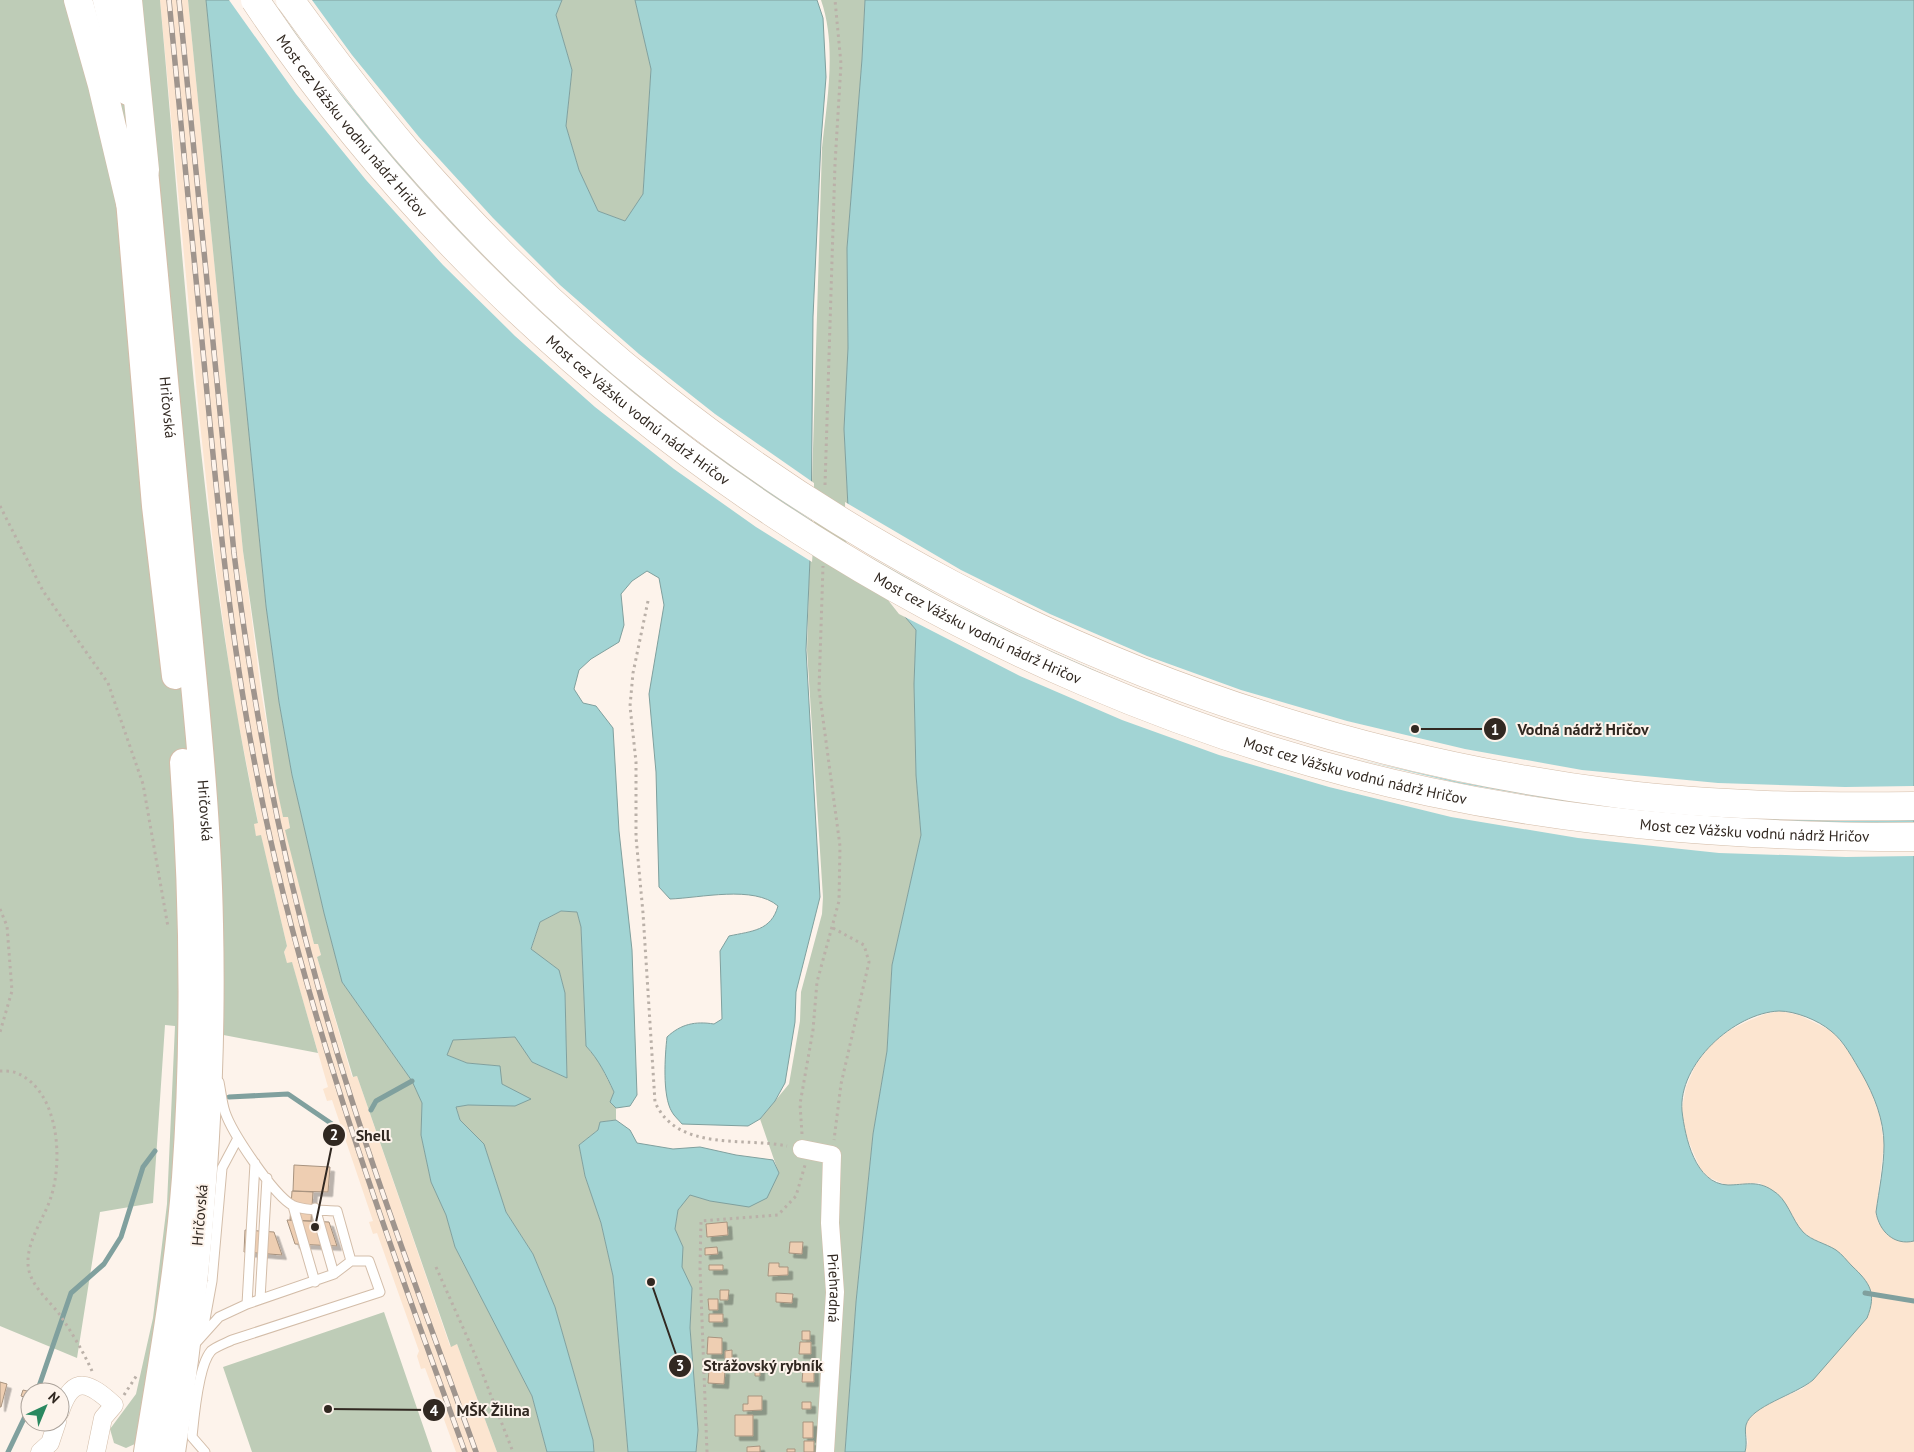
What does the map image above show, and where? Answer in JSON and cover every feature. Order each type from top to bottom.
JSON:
[{"type":"highway","points":[[78,0],[102,85],[130,203]]},
{"type":"highway","points":[[128,0],[144,170]]},
{"type":"highway","name":"Most cez Vážsku vodnú nádrž Hričov","points":[[254,0],[321,93],[384,170],[456,248],[531,322],[612,393],[735,487],[868,572],[943,614],[1093,685],[1178,718],[1268,748],[1428,792],[1528,811],[1672,828],[1820,836],[1914,837]]},
{"type":"highway","name":"Most cez Vážsku vodnú nádrž Hričov","points":[[290,0],[345,74],[407,151],[477,228],[552,301],[629,369],[751,462],[841,522],[956,588],[1105,658],[1190,692],[1356,744],[1433,762],[1535,782],[1622,794],[1713,802],[1821,807],[1914,806]]},
{"type":"main road","name":"Hričovská","points":[[96,0],[118,97],[130,203],[139,334],[155,506],[169,615],[182,747],[192,929],[191,1044],[185,1180],[175,1271],[147,1452]]},
{"type":"main road","name":"Hričovská","points":[[106,0],[144,170],[205,809],[210,925],[210,1042],[203,1181],[194,1345],[172,1452]]},
{"type":"street","points":[[802,1149],[832,1155]]},
{"type":"street","name":"Priehradná","points":[[825,1452],[835,1292],[830,1224],[832,1155]]},
{"type":"street","points":[[70,1391],[74,1387],[83,1385],[96,1389],[114,1405],[103,1418],[101,1451]]},
{"type":"street","points":[[40,1452],[50,1443],[54,1432]]},
{"type":"lane","points":[[210,1042],[226,1114],[238,1138],[280,1196],[293,1206],[337,1211],[351,1262]]},
{"type":"lane","points":[[194,1345],[212,1281],[222,1168],[238,1138]]},
{"type":"lane","points":[[247,1304],[255,1163]]},
{"type":"lane","points":[[260,1299],[267,1178]]},
{"type":"lane","points":[[293,1206],[315,1282]]},
{"type":"lane","points":[[314,1208],[334,1274]]},
{"type":"lane","points":[[194,1345],[219,1318],[247,1304],[315,1282],[334,1274],[351,1262],[369,1261],[380,1292],[232,1340],[211,1351],[200,1384],[192,1437],[205,1452]]},
{"type":"path","points":[[825,492],[835,164],[841,64],[836,0]]},
{"type":"path","points":[[0,506],[43,591],[108,683],[143,784],[168,936]]},
{"type":"path","points":[[707,1452],[700,1268],[701,1221],[778,1215],[796,1196],[801,1175],[806,1167],[802,1149],[800,1104],[813,1030],[818,982],[840,901],[840,846],[819,689],[823,561]]},
{"type":"path","points":[[648,601],[633,673],[630,706],[636,762],[636,837],[644,913],[655,1102],[666,1121],[685,1133],[702,1137],[775,1144],[802,1149]]},
{"type":"path","points":[[0,909],[7,926],[12,991],[0,1032]]},
{"type":"path","points":[[832,1155],[841,1084],[869,962],[864,945],[833,928]]},
{"type":"path","points":[[0,1070],[18,1074],[37,1088],[50,1110],[57,1140],[56,1172],[51,1196],[31,1243],[28,1266],[36,1286],[58,1313],[80,1347],[92,1371],[96,1389]]},
{"type":"path","points":[[436,1266],[476,1357],[513,1452]]},
{"type":"path","points":[[114,1405],[130,1388],[140,1365]]},
{"type":"shaded area","points":[[160,0],[188,0],[243,551],[261,691],[283,817],[288,816],[290,829],[286,829],[314,944],[318,943],[321,955],[317,957],[352,1077],[357,1076],[450,1346],[457,1344],[497,1452],[456,1452],[425,1368],[421,1369],[417,1356],[419,1351],[377,1233],[373,1234],[369,1222],[373,1221],[332,1100],[327,1101],[323,1089],[328,1087],[292,963],[287,964],[284,952],[287,946],[261,836],[256,836],[253,823],[258,822],[233,696],[214,553]]},
{"type":"shaded area","points":[[1780,1011],[1799,1015],[1832,1031],[1849,1052],[1869,1087],[1880,1117],[1884,1144],[1876,1212],[1878,1223],[1914,1241],[1914,1452],[1745,1452],[1748,1442],[1745,1428],[1749,1417],[1760,1408],[1802,1389],[1813,1380],[1825,1244],[1813,1239],[1802,1231],[1793,1217],[1760,1183],[1726,1185],[1708,1177],[1700,1168],[1684,1129],[1682,1108],[1686,1087],[1695,1066],[1710,1045],[1730,1030],[1748,1021],[1765,1014]]},
{"type":"green space","points":[[0,0],[160,0],[197,413],[222,620],[238,722],[258,823],[254,824],[256,836],[261,835],[287,946],[284,952],[287,963],[292,962],[318,1053],[182,1027],[173,1204],[137,1443],[126,1448],[114,1443],[110,1429],[136,1394],[153,1318],[167,1204],[175,1026],[165,1025],[153,1203],[100,1212],[77,1358],[0,1326]]},
{"type":"green space","points":[[188,0],[206,0],[266,606],[279,702],[292,775],[324,913],[342,982],[412,1081],[422,1103],[421,1135],[431,1182],[446,1215],[455,1247],[532,1396],[547,1452],[497,1452],[457,1344],[451,1347],[357,1076],[353,1077],[317,957],[321,955],[318,944],[314,944],[285,830],[290,828],[288,817],[283,817],[276,784],[243,551]]},
{"type":"green space","points":[[562,0],[635,0],[651,68],[643,194],[625,221],[598,211],[579,170],[566,126],[572,70],[556,15]]},
{"type":"green space","points":[[821,0],[865,0],[847,248],[848,348],[844,429],[848,507],[882,589],[916,630],[914,684],[916,775],[921,835],[892,965],[887,1051],[873,1134],[856,1302],[845,1452],[696,1452],[698,1430],[690,1328],[692,1288],[681,1267],[683,1247],[675,1229],[678,1210],[689,1194],[710,1201],[725,1202],[779,1174],[760,1119],[789,1084],[800,1021],[801,992],[822,914],[823,897],[807,650],[822,148],[830,54],[826,18]]},
{"type":"green space","points":[[561,911],[577,912],[581,927],[586,1046],[598,1060],[614,1092],[611,1102],[616,1108],[616,1120],[600,1122],[598,1130],[579,1145],[585,1176],[601,1223],[613,1276],[628,1452],[594,1452],[593,1440],[555,1307],[533,1254],[506,1212],[484,1144],[460,1120],[456,1106],[468,1105],[501,1084],[499,1066],[467,1063],[447,1055],[452,1040],[516,1037],[532,1062],[567,1078],[565,993],[559,970],[531,950],[540,922]]},
{"type":"green space","points":[[384,1312],[432,1452],[252,1452],[223,1367]]},
{"type":"water","points":[[206,0],[562,0],[556,15],[572,70],[566,126],[579,170],[598,211],[625,221],[643,194],[651,69],[635,0],[817,0],[823,18],[826,77],[821,141],[813,317],[811,536],[806,650],[820,897],[796,992],[795,1022],[785,1083],[775,1101],[760,1119],[748,1126],[682,1124],[673,1114],[669,1105],[665,1086],[667,1037],[689,1024],[714,1024],[722,1019],[720,951],[729,936],[753,931],[771,921],[778,906],[768,900],[741,894],[670,899],[659,887],[656,772],[649,694],[664,605],[659,578],[647,571],[632,581],[621,594],[624,625],[619,642],[591,659],[579,670],[574,689],[583,703],[596,706],[613,728],[619,831],[632,950],[637,1095],[630,1106],[616,1108],[610,1102],[614,1092],[598,1062],[586,1046],[581,927],[577,912],[561,911],[540,922],[531,949],[559,970],[565,993],[567,1078],[532,1062],[515,1037],[453,1040],[447,1055],[467,1063],[500,1066],[502,1084],[531,1099],[515,1106],[468,1105],[456,1107],[460,1120],[484,1144],[506,1212],[533,1254],[555,1307],[593,1440],[594,1452],[547,1452],[532,1396],[455,1247],[446,1215],[431,1182],[421,1135],[422,1103],[412,1081],[342,982],[292,775],[279,702],[266,606]]},
{"type":"water","points":[[865,0],[1914,0],[1914,1241],[1907,1242],[1894,1239],[1880,1225],[1876,1212],[1882,1170],[1884,1136],[1880,1117],[1866,1082],[1848,1051],[1836,1035],[1820,1023],[1806,1017],[1779,1011],[1762,1014],[1744,1021],[1727,1031],[1712,1044],[1699,1059],[1689,1076],[1683,1093],[1682,1111],[1686,1133],[1689,1146],[1700,1168],[1707,1177],[1717,1183],[1761,1185],[1777,1194],[1786,1204],[1803,1232],[1810,1238],[1840,1253],[1867,1283],[1871,1295],[1867,1318],[1813,1380],[1796,1391],[1765,1406],[1750,1418],[1746,1425],[1745,1452],[845,1452],[856,1302],[873,1134],[887,1051],[892,965],[921,835],[916,775],[914,684],[916,630],[882,589],[848,507],[844,429],[848,348],[847,248]]},
{"type":"water","points":[[616,1120],[630,1130],[637,1143],[673,1149],[700,1147],[736,1155],[773,1160],[779,1173],[767,1198],[749,1207],[710,1201],[690,1195],[678,1210],[675,1229],[683,1247],[682,1267],[692,1288],[690,1328],[698,1430],[696,1452],[628,1452],[613,1276],[601,1223],[585,1176],[579,1145],[598,1130],[600,1122]]},
{"type":"pier","points":[[229,0],[270,0],[324,74],[392,158],[468,241],[538,310],[618,380],[814,536],[812,562],[756,527],[674,469],[595,407],[515,336],[443,265],[366,180],[296,94]]},
{"type":"pier","points":[[272,0],[312,0],[352,55],[419,137],[493,218],[560,285],[639,354],[715,414],[814,483],[814,522],[696,441],[618,379],[538,309],[469,241],[393,157],[324,73]]},
{"type":"pier","points":[[845,502],[961,570],[1050,614],[1147,656],[1241,690],[1347,721],[1465,749],[1582,770],[1718,783],[1845,787],[1914,786],[1914,820],[1844,821],[1718,817],[1580,803],[1459,782],[1356,759],[1458,783],[1579,804],[1718,818],[1845,823],[1914,822],[1914,856],[1846,857],[1719,853],[1578,838],[1451,817],[1329,787],[1219,755],[1122,720],[1020,676],[899,614],[880,590],[944,600],[1034,645],[1135,688],[1035,644],[945,599],[854,548],[846,542]]},
{"type":"building","points":[[294,1165],[330,1167],[328,1192],[293,1191]]},
{"type":"building","points":[[292,1191],[313,1192],[311,1221],[290,1220]]},
{"type":"building","points":[[287,1220],[329,1222],[337,1246],[295,1244]]},
{"type":"building","points":[[727,1222],[728,1235],[707,1237],[706,1224]]},
{"type":"building","points":[[245,1230],[274,1232],[282,1255],[244,1252]]},
{"type":"building","points":[[790,1242],[803,1242],[802,1254],[789,1253]]},
{"type":"building","points":[[717,1247],[718,1254],[705,1255],[705,1248]]},
{"type":"building","points":[[769,1263],[779,1263],[779,1267],[788,1267],[788,1275],[768,1276]]},
{"type":"building","points":[[709,1265],[723,1265],[723,1270],[709,1270]]},
{"type":"building","points":[[720,1290],[729,1290],[728,1300],[720,1300]]},
{"type":"building","points":[[776,1293],[793,1294],[792,1303],[776,1302]]},
{"type":"building","points":[[708,1299],[718,1299],[718,1310],[709,1310]]},
{"type":"building","points":[[709,1314],[723,1314],[723,1322],[709,1322]]},
{"type":"building","points":[[802,1331],[810,1331],[810,1340],[802,1340]]},
{"type":"building","points":[[708,1337],[722,1338],[722,1354],[707,1354]]},
{"type":"building","points":[[800,1342],[811,1342],[811,1354],[799,1354]]},
{"type":"building","points":[[732,1350],[732,1360],[725,1360],[725,1351]]},
{"type":"building","points":[[755,1365],[760,1365],[760,1376],[755,1376]]},
{"type":"building","points":[[709,1369],[725,1370],[724,1384],[708,1383]]},
{"type":"building","points":[[803,1369],[814,1369],[814,1382],[802,1382]]},
{"type":"building","points":[[0,1382],[7,1384],[1,1407],[0,1407]]},
{"type":"building","points":[[748,1396],[762,1396],[762,1410],[743,1411],[743,1404],[748,1404]]},
{"type":"building","points":[[802,1402],[811,1402],[811,1409],[802,1409]]},
{"type":"building","points":[[735,1415],[753,1415],[753,1436],[735,1436]]},
{"type":"building","points":[[803,1422],[813,1422],[813,1438],[803,1438]]},
{"type":"building","points":[[804,1441],[814,1441],[814,1452],[804,1452]]},
{"type":"building","points":[[760,1446],[760,1452],[747,1452],[747,1447]]},
{"type":"building","points":[[787,1449],[795,1449],[795,1452],[787,1452]]},
{"type":"waterway","points":[[371,1110],[376,1101],[412,1081]]},
{"type":"waterway","points":[[229,1097],[288,1094],[332,1124]]},
{"type":"waterway","points":[[40,1382],[71,1293],[104,1264],[121,1237],[143,1167],[155,1151]]},
{"type":"waterway","points":[[1865,1293],[1914,1301]]},
{"type":"waterway","points":[[8,1452],[20,1427]]},
{"type":"railway","points":[[169,0],[220,526],[240,679],[258,780],[298,951],[322,1036],[376,1203],[465,1452]]},
{"type":"railway","points":[[179,0],[234,553],[258,718],[279,827],[319,990],[354,1107],[393,1222],[476,1452]]},
{"type":"place","name":"Vodná nádrž Hričov","points":[[1415,729]]},
{"type":"place","name":"Shell","points":[[315,1227]]},
{"type":"place","name":"Strážovský rybník","points":[[651,1282]]},
{"type":"place","name":"MŠK Žilina","points":[[328,1409]]}]
